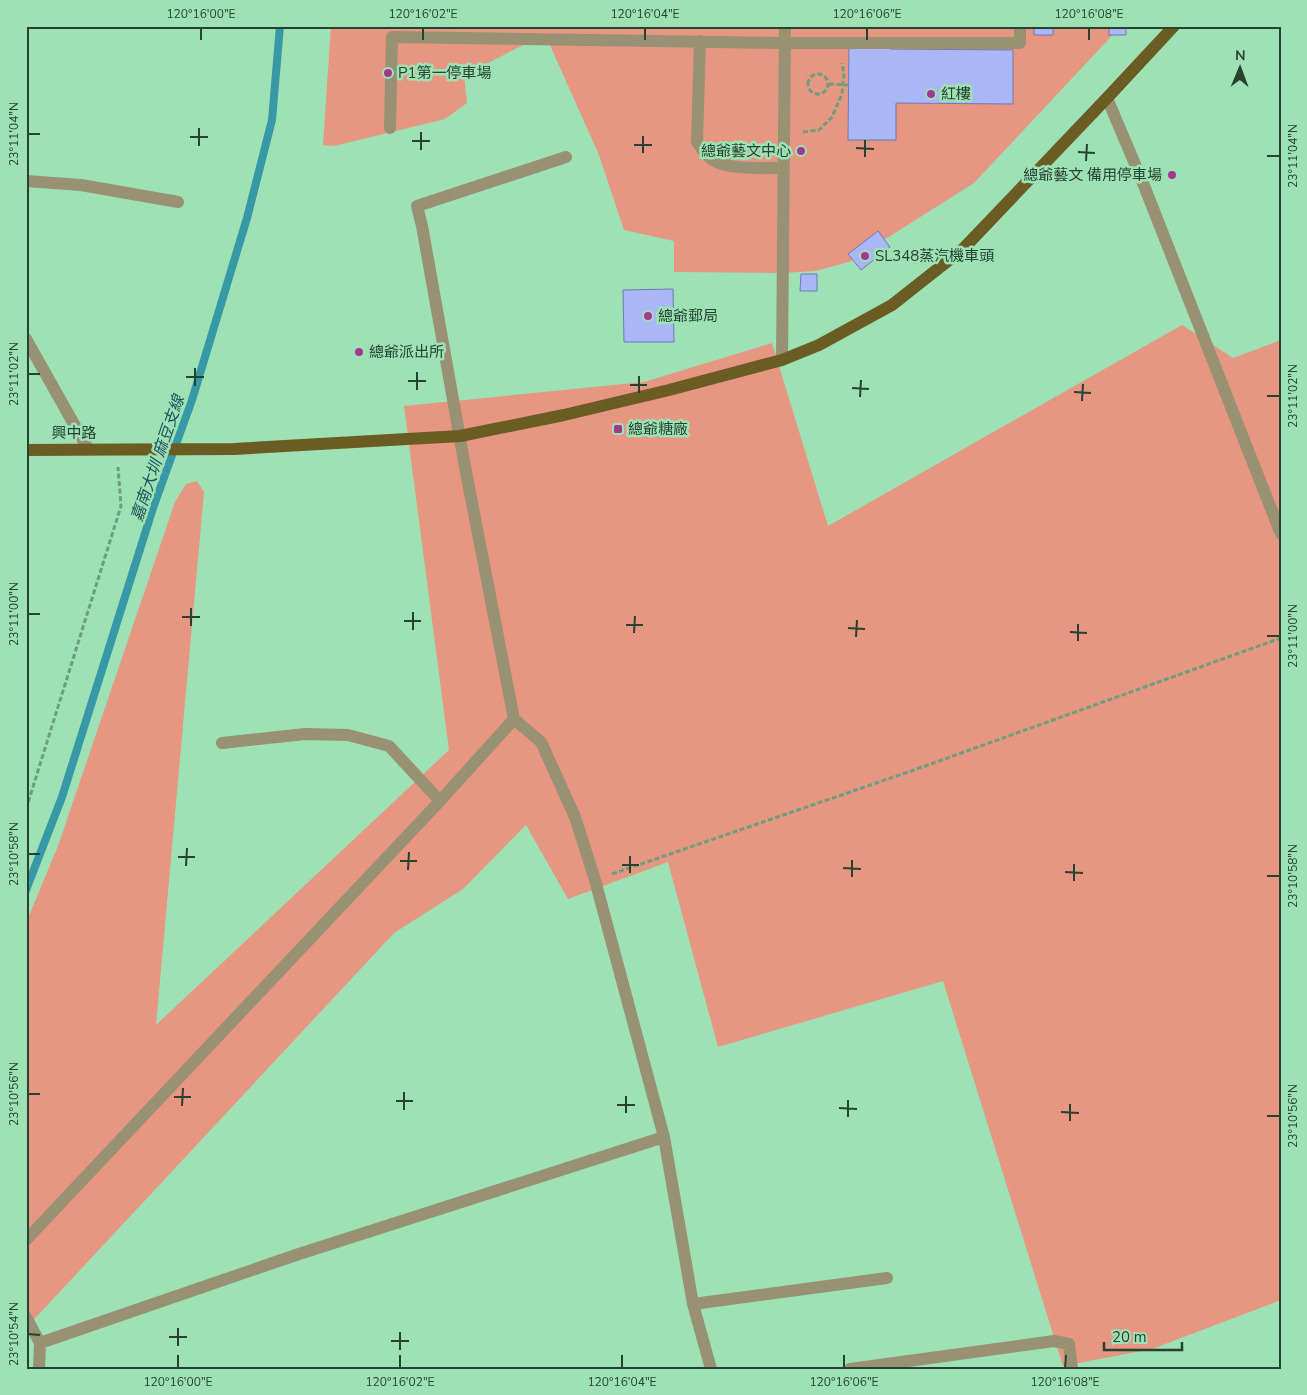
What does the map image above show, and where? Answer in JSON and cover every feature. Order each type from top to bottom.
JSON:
[{"type":"main road","name":"興中路","points":[[26,450],[234,449],[460,436],[564,415],[782,360],[819,345],[892,305],[963,249],[1174,26]]},
{"type":"street","points":[[782,360],[785,26]]},
{"type":"street","points":[[390,128],[392,37],[785,43],[1020,43],[1020,26]]},
{"type":"street","points":[[700,41],[697,142],[714,161],[727,166],[784,168]]},
{"type":"street","points":[[1107,98],[1143,183],[1281,534]]},
{"type":"street","points":[[566,157],[417,206],[514,719],[542,742],[575,816],[595,880],[664,1137],[693,1304],[711,1369]]},
{"type":"street","points":[[26,181],[81,185],[178,202]]},
{"type":"street","points":[[26,339],[88,449]]},
{"type":"street","points":[[26,1240],[440,801],[514,719]]},
{"type":"street","points":[[222,742],[305,734],[348,735],[389,746],[440,801]]},
{"type":"street","points":[[40,1344],[299,1254],[664,1137]]},
{"type":"street","points":[[693,1304],[887,1278]]},
{"type":"street","points":[[26,1316],[40,1344],[39,1369]]},
{"type":"street","points":[[850,1369],[1054,1341],[1069,1344],[1072,1369]]},
{"type":"path","points":[[784,133],[819,130],[832,117],[842,94],[844,74],[840,57],[831,43]]},
{"type":"path","points":[[818,74],[824,76],[829,84],[826,90],[818,94],[812,91],[809,82],[812,76],[818,74]]},
{"type":"path","points":[[829,84],[849,85]]},
{"type":"path","points":[[26,809],[121,506],[119,449]]},
{"type":"path","points":[[595,880],[914,770],[1281,638]]},
{"type":"shaded area","name":"總爺藝文中心","points":[[331,26],[1121,26],[974,183],[849,262],[815,271],[783,273],[674,272],[674,241],[624,230],[599,155],[545,34],[464,75],[467,103],[445,119],[334,146],[323,145]]},
{"type":"shaded area","points":[[1182,325],[1233,358],[1281,340],[1281,1300],[1152,1349],[1063,1366],[943,981],[718,1047],[668,862],[568,899],[526,825],[463,889],[394,933],[26,1328],[26,923],[58,846],[175,502],[186,484],[197,481],[204,492],[156,1025],[449,750],[404,406],[644,382],[772,343],[828,526]]},
{"type":"building","points":[[1034,26],[1053,26],[1053,35],[1034,35]]},
{"type":"building","points":[[1109,26],[1126,26],[1126,35],[1109,35]]},
{"type":"building","name":"紅樓","points":[[849,45],[890,45],[890,49],[1013,50],[1013,104],[896,103],[896,140],[848,140]]},
{"type":"building","points":[[878,231],[890,247],[861,270],[848,254]]},
{"type":"building","points":[[801,274],[817,274],[817,291],[800,291]]},
{"type":"building","name":"總爺郵局","points":[[673,289],[674,342],[624,342],[623,290]]},
{"type":"waterway","name":"嘉南大圳 麻豆支線","points":[[26,890],[62,797],[153,508],[192,400],[247,218],[272,120],[280,26]]},
{"type":"place","name":"P1第一停車場","points":[[388,73]]},
{"type":"place","name":"紅樓","points":[[931,94]]},
{"type":"place","name":"總爺藝文中心","points":[[801,151]]},
{"type":"place","name":"總爺藝文 備用停車場","points":[[1172,175]]},
{"type":"place","name":"SL348蒸汽機車頭","points":[[865,256]]},
{"type":"place","name":"總爺郵局","points":[[648,316]]},
{"type":"place","name":"總爺派出所","points":[[359,352]]},
{"type":"place","name":"總爺糖廠","points":[[618,429]]}]
